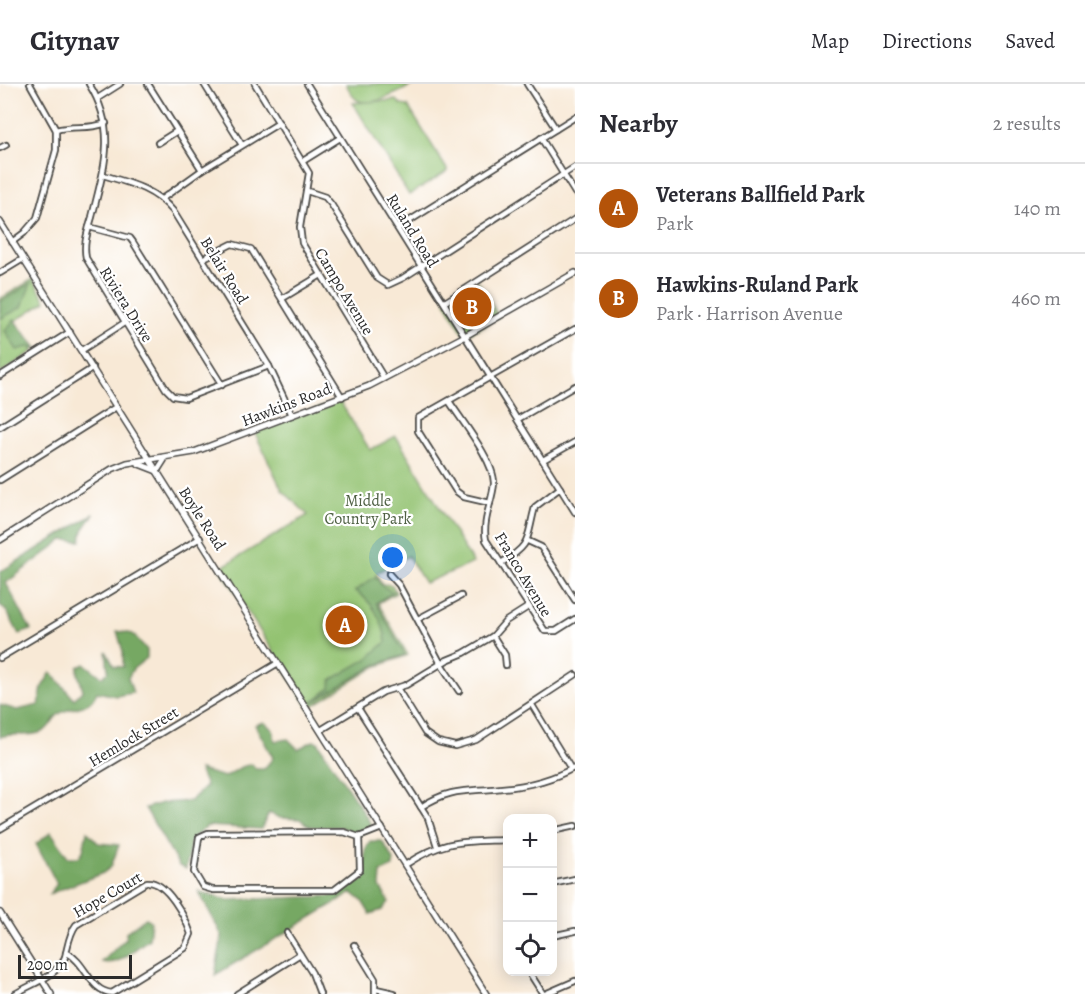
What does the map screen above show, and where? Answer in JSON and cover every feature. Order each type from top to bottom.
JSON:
[{"type":"street","points":[[12,242],[31,226],[40,211],[53,163],[56,130],[30,84]]},
{"type":"street","name":"Riviera Drive","points":[[89,84],[98,98],[106,123],[107,146],[103,175],[85,240],[86,258],[166,389],[173,396],[186,398],[269,366]]},
{"type":"street","points":[[98,98],[120,84]]},
{"type":"street","points":[[148,84],[202,170]]},
{"type":"street","points":[[204,84],[242,145]]},
{"type":"street","name":"Campo Avenue","points":[[255,84],[309,173],[300,238],[384,378]]},
{"type":"street","name":"Ruland Road","points":[[307,84],[575,512]]},
{"type":"street","points":[[527,84],[556,129]]},
{"type":"street","points":[[398,228],[575,117]]},
{"type":"street","points":[[56,130],[74,126],[94,127],[106,123]]},
{"type":"street","points":[[163,198],[202,170],[279,123]]},
{"type":"street","points":[[158,142],[177,131]]},
{"type":"street","points":[[303,161],[340,138]]},
{"type":"street","points":[[541,138],[575,193]]},
{"type":"street","points":[[0,148],[6,145]]},
{"type":"street","points":[[307,191],[325,197],[382,282],[394,283],[575,167]]},
{"type":"street","name":"Belair Road","points":[[103,175],[140,186],[163,198],[204,258],[269,366],[292,415]]},
{"type":"street","points":[[445,303],[575,219]]},
{"type":"street","name":"Boyle Road","points":[[0,222],[486,994]]},
{"type":"street","points":[[89,227],[130,238],[222,385]]},
{"type":"street","points":[[204,258],[232,244],[251,249],[342,397]]},
{"type":"street","points":[[0,273],[23,259]]},
{"type":"street","name":"Hawkins Road","points":[[0,540],[112,469],[132,462],[151,461],[194,452],[342,397],[465,336],[575,273]]},
{"type":"street","points":[[283,298],[321,275]]},
{"type":"street","points":[[82,350],[124,323]]},
{"type":"street","points":[[490,503],[459,495],[418,431],[418,418],[492,379],[575,329]]},
{"type":"street","points":[[0,376],[70,332]]},
{"type":"street","points":[[0,427],[93,368]]},
{"type":"street","points":[[518,419],[575,386]]},
{"type":"street","name":"Franco Avenue","points":[[449,401],[490,466],[494,485],[485,535],[501,563],[545,631],[556,630],[575,619]]},
{"type":"street","points":[[0,480],[116,407]]},
{"type":"street","points":[[543,460],[575,442]]},
{"type":"street","points":[[132,462],[139,457],[141,445]]},
{"type":"street","points":[[132,462],[157,471],[159,464],[168,458]]},
{"type":"street","points":[[501,563],[522,549],[528,541],[535,507],[560,488]]},
{"type":"street","points":[[0,658],[200,538]]},
{"type":"street","points":[[528,541],[541,547],[575,600]]},
{"type":"street","points":[[389,574],[399,585],[441,664],[459,691]]},
{"type":"street","points":[[418,619],[460,596]]},
{"type":"street","points":[[321,730],[384,692],[411,683],[493,636],[506,621],[528,607]]},
{"type":"street","points":[[493,636],[504,655],[506,665]]},
{"type":"street","name":"Hemlock Street","points":[[0,829],[278,663]]},
{"type":"street","points":[[397,688],[425,733],[438,742],[454,746],[476,740],[573,676],[575,683]]},
{"type":"street","points":[[421,807],[448,792],[522,785],[573,769],[532,705]]},
{"type":"street","points":[[358,708],[428,818],[437,846]]},
{"type":"street","points":[[557,830],[575,826]]},
{"type":"street","points":[[359,837],[360,870],[354,877],[334,890],[213,890],[203,887],[194,872],[199,837],[208,833],[344,832],[359,837],[382,828]]},
{"type":"street","points":[[405,865],[437,846],[450,843],[503,840]]},
{"type":"street","points":[[557,883],[575,879]]},
{"type":"street","name":"Hope Court","points":[[15,994],[57,968],[66,952],[73,928],[80,922],[143,883],[154,882],[163,888],[189,930],[188,946],[123,988],[109,993]]},
{"type":"street","points":[[0,913],[51,994]]},
{"type":"street","points":[[557,935],[575,931]]},
{"type":"street","points":[[287,933],[312,973],[320,994]]},
{"type":"street","points":[[354,945],[375,979],[375,992],[394,993]]},
{"type":"street","points":[[66,952],[79,960],[97,987],[109,993]]},
{"type":"street","points":[[241,993],[285,961],[300,954]]},
{"type":"street","points":[[532,976],[544,994],[575,981]]},
{"type":"green space","points":[[346,84],[412,85],[377,101],[363,102],[354,97]]},
{"type":"green space","points":[[397,100],[401,105],[408,106],[448,171],[409,195],[353,103]]},
{"type":"green space","points":[[33,279],[46,301],[15,321],[34,351],[0,373],[0,299]]},
{"type":"green space","points":[[478,281],[499,317],[465,336],[445,302]]},
{"type":"green space","points":[[31,283],[22,307],[0,319],[0,302]]},
{"type":"green space","points":[[14,320],[37,348],[28,347],[17,350],[5,331]]},
{"type":"green space","name":"Middle Country Park","points":[[339,400],[370,450],[396,436],[473,563],[425,583],[408,556],[376,573],[382,584],[392,585],[396,593],[378,603],[408,655],[375,667],[309,708],[220,568],[308,515],[282,490],[255,433]]},
{"type":"green space","points":[[94,514],[83,530],[81,541],[63,540],[6,583],[31,630],[19,634],[7,612],[0,605],[0,572]]},
{"type":"green space","points":[[376,576],[382,586],[393,592],[376,603],[405,655],[375,665],[310,704],[330,688],[331,680],[367,659],[386,642],[383,627],[376,612],[367,600],[355,591]]},
{"type":"green space","points":[[117,631],[133,634],[147,650],[147,658],[133,669],[128,678],[133,693],[116,696],[97,692],[93,699],[84,706],[58,715],[44,731],[31,735],[0,737],[0,705],[17,710],[39,705],[42,687],[51,672],[74,699],[83,690],[78,667],[85,664],[102,677],[108,671],[106,651],[114,666],[123,667],[123,652]]},
{"type":"green space","points":[[264,722],[273,730],[275,741],[288,739],[298,749],[313,741],[318,742],[373,828],[357,834],[340,827],[313,827],[300,819],[280,818],[269,813],[261,829],[207,826],[191,840],[186,869],[179,866],[145,808],[162,803],[190,801],[206,786],[199,770],[225,777],[241,767],[252,764],[256,769],[264,769],[273,758],[255,725]]},
{"type":"green space","points":[[87,831],[98,843],[119,845],[111,867],[103,873],[49,894],[57,884],[36,844],[51,832],[68,857],[79,857],[83,851]]},
{"type":"green space","points":[[370,841],[382,841],[394,860],[393,867],[381,872],[380,887],[389,902],[382,910],[370,914],[362,901],[352,893],[215,975],[222,936],[199,892],[228,900],[332,896],[364,879],[365,850]]},
{"type":"green space","points":[[146,918],[151,921],[149,939],[115,962],[102,962],[126,938],[126,932]]},
{"type":"place","name":"Hawkins-Ruland Park","points":[[472,307]]},
{"type":"place","name":"Veterans Ballfield Park","points":[[345,625]]}]
